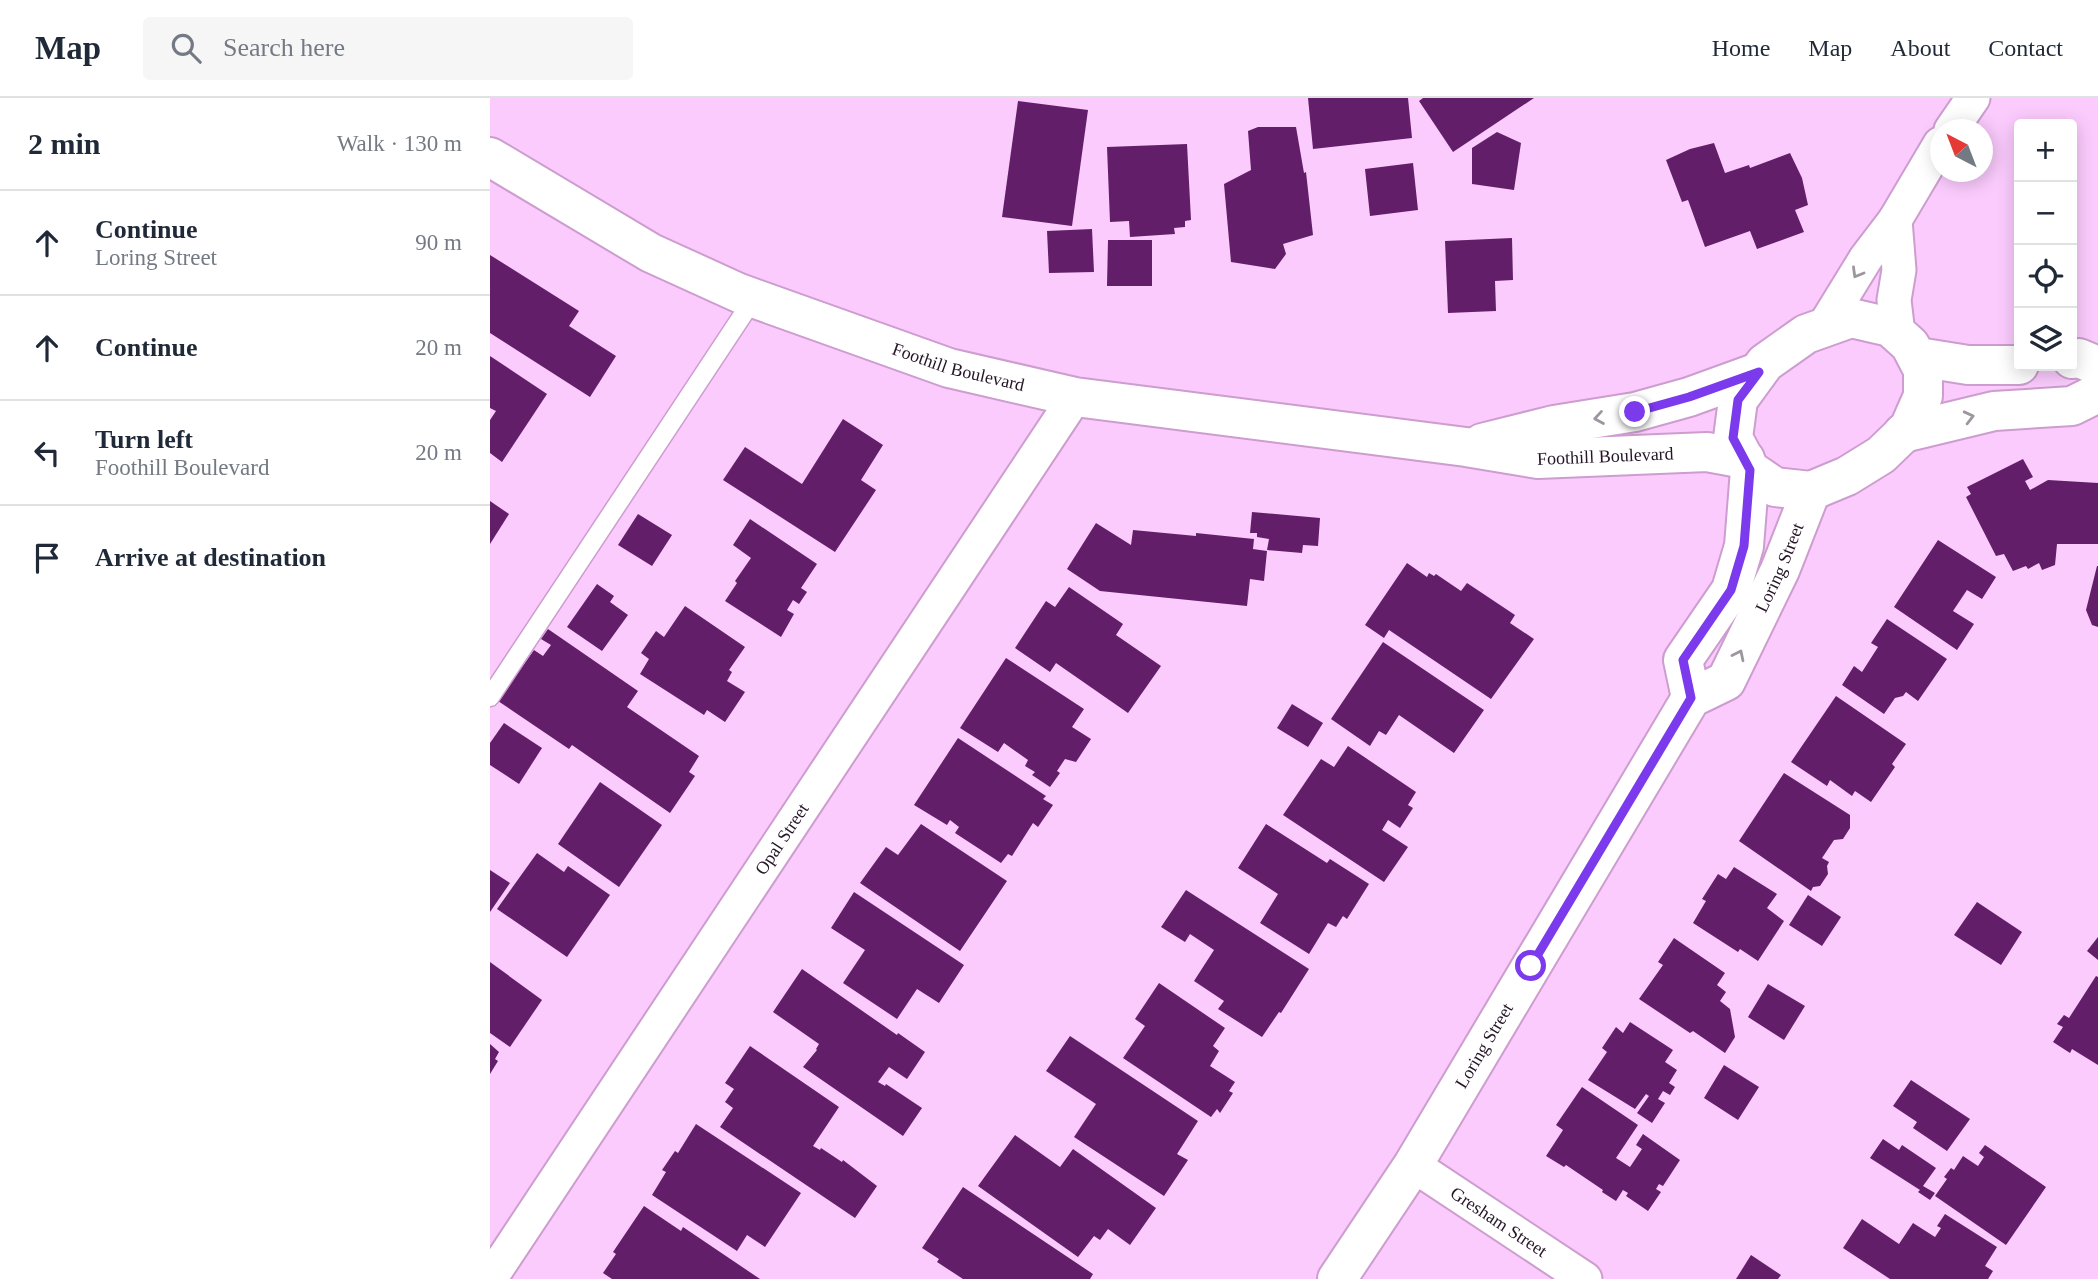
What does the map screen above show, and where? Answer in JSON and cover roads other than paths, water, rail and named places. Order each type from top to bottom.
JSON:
[{"type":"main road","name":"Foothill Boulevard","points":[[490,157],[651,253],[754,298],[949,368],[1075,397],[1466,447],[1538,459],[1707,452],[1747,464]]},
{"type":"main road","points":[[1851,318],[1890,327],[1908,345],[1923,370],[1923,396],[1909,428],[1881,455],[1847,476],[1811,491],[1775,487],[1747,464],[1733,438],[1738,400],[1765,363],[1807,334],[1851,318]]},
{"type":"main road","points":[[1908,345],[1968,365],[2014,365]]},
{"type":"main road","points":[[2077,358],[2098,366]]},
{"type":"main road","name":"Foothill Boulevard","points":[[1466,447],[1554,425],[1635,412],[1689,397],[1759,372]]},
{"type":"main road","points":[[1903,433],[1994,411],[2072,406],[2098,393]]},
{"type":"main road","name":"Loring Street","points":[[1691,698],[1683,660],[1731,590],[1744,546],[1747,464]]},
{"type":"main road","name":"Loring Street","points":[[1337,1279],[1413,1165],[1691,698],[1726,681],[1780,570],[1811,491]]},
{"type":"street","points":[[1959,119],[1973,98]]},
{"type":"street","points":[[1823,328],[1930,162]]},
{"type":"street","points":[[1895,220],[1899,270],[1894,300],[1908,345]]},
{"type":"street","name":"Opal Street","points":[[490,1279],[1075,397]]},
{"type":"street","name":"Gresham Street","points":[[1413,1165],[1585,1279]]},
{"type":"lane","points":[[490,697],[754,298]]}]
